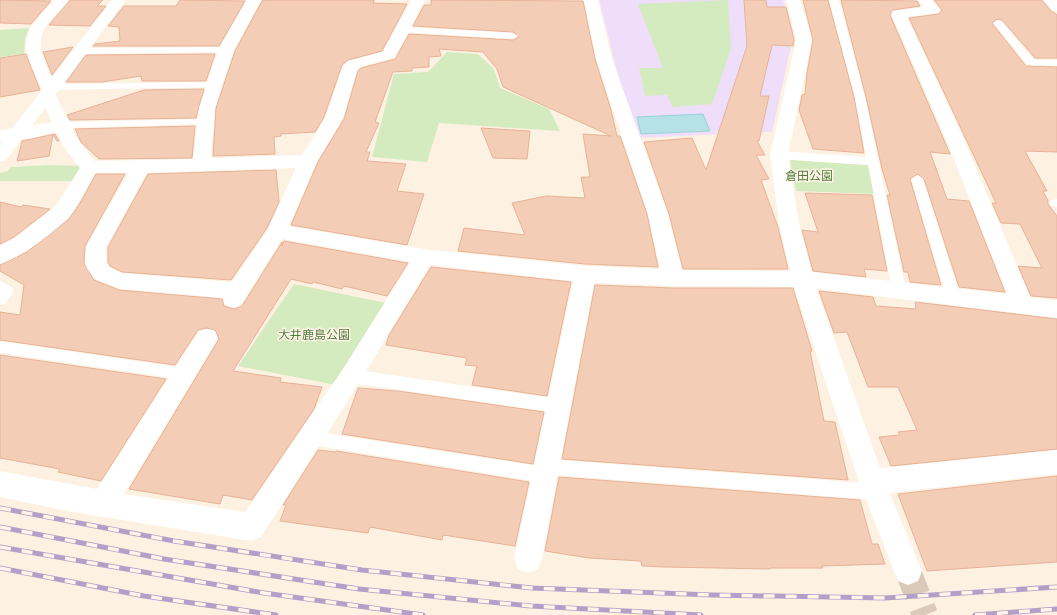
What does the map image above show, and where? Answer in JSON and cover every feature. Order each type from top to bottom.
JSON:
[{"type":"street","points":[[62,0],[37,27],[31,38],[34,54],[50,90],[62,125],[72,146],[90,167],[141,167],[308,161]]},
{"type":"street","points":[[0,156],[119,0]]},
{"type":"street","points":[[201,165],[207,108],[214,85],[226,50],[254,0]]},
{"type":"street","points":[[141,167],[96,247],[95,264],[102,273],[120,281],[235,295],[277,231],[308,161],[334,118],[349,69],[354,64],[389,55],[418,0]]},
{"type":"street","points":[[591,0],[604,59],[658,214],[673,278]]},
{"type":"street","points":[[793,0],[804,40],[779,155],[789,223],[802,279],[874,487],[908,571]]},
{"type":"street","points":[[925,0],[933,10],[898,14],[954,137],[1022,305]]},
{"type":"street","points":[[0,136],[62,125]]},
{"type":"street","points":[[0,255],[22,243],[62,212],[90,167]]},
{"type":"street","points":[[277,231],[424,257],[585,274],[673,278],[802,279],[1057,309]]},
{"type":"street","points":[[0,484],[103,504],[251,528],[312,438],[424,257]]},
{"type":"street","points":[[528,559],[585,274]]},
{"type":"street","points":[[103,504],[207,338]]},
{"type":"street","points":[[874,487],[1057,462]]},
{"type":"lane","points":[[834,0],[860,97],[899,290]]},
{"type":"lane","points":[[998,23],[1032,63],[1057,63]]},
{"type":"lane","points":[[403,30],[513,36]]},
{"type":"lane","points":[[80,51],[226,50]]},
{"type":"lane","points":[[50,90],[214,85]]},
{"type":"lane","points":[[62,125],[206,122]]},
{"type":"lane","points":[[779,155],[872,161]]},
{"type":"lane","points":[[917,179],[953,296]]},
{"type":"lane","points":[[0,286],[7,292],[0,300]]},
{"type":"lane","points":[[0,347],[185,374]]},
{"type":"lane","points":[[351,376],[559,406]]},
{"type":"lane","points":[[312,438],[546,471],[874,487]]},
{"type":"shaded area","points":[[599,0],[783,0],[793,31],[772,132],[637,138],[625,103]]},
{"type":"green space","points":[[728,0],[731,49],[712,104],[673,107],[667,95],[645,96],[639,68],[663,68],[638,4]]},
{"type":"green space","points":[[29,28],[25,39],[24,54],[0,57],[0,30]]},
{"type":"green space","points":[[447,52],[478,54],[494,69],[500,88],[549,109],[560,131],[439,123],[427,162],[372,157],[394,74],[428,72]]},
{"type":"green space","name":"倉田公園","points":[[790,160],[868,165],[875,194],[796,191]]},
{"type":"green space","points":[[49,165],[83,166],[73,181],[0,181],[0,173],[8,171],[11,167]]},
{"type":"green space","name":"大井鹿島公園","points":[[294,284],[386,303],[336,385],[238,366]]},
{"type":"water","points":[[703,114],[710,131],[641,134],[637,117]]},
{"type":"building","points":[[0,0],[51,1],[31,24],[0,23]]},
{"type":"building","points":[[70,0],[103,0],[97,6],[106,6],[90,26],[49,25]]},
{"type":"building","points":[[180,0],[245,1],[219,46],[93,46],[95,44],[120,41],[119,27],[108,26],[124,6],[176,6]]},
{"type":"building","points":[[374,0],[373,3],[407,4],[382,51],[348,60],[342,65],[324,117],[315,132],[281,134],[281,136],[274,137],[275,154],[213,156],[216,108],[235,51],[262,1]]},
{"type":"building","points":[[431,0],[583,1],[595,59],[611,110],[617,136],[620,136],[647,214],[658,267],[585,264],[458,251],[464,228],[525,235],[512,203],[546,196],[585,198],[581,177],[590,177],[583,134],[611,136],[503,87],[497,69],[483,52],[439,49],[441,56],[429,57],[429,67],[412,68],[412,71],[393,72],[375,122],[379,123],[366,152],[370,152],[367,161],[406,164],[397,191],[424,194],[407,245],[291,225],[318,162],[344,119],[358,71],[361,68],[395,59],[409,34],[513,40],[519,37],[513,32],[413,26],[424,5],[431,5]]},
{"type":"building","points":[[744,0],[766,0],[767,7],[786,7],[794,40],[793,46],[772,45],[760,96],[769,96],[759,141],[757,141],[765,155],[756,155],[769,179],[761,180],[778,227],[788,269],[683,269],[669,214],[644,142],[692,138],[706,170],[747,46]]},
{"type":"building","points":[[803,0],[828,0],[854,97],[864,153],[813,149],[799,110],[802,95],[805,94],[813,40]]},
{"type":"building","points":[[841,0],[917,1],[920,6],[893,10],[890,15],[950,154],[930,152],[947,199],[969,201],[1005,292],[959,287],[924,179],[918,174],[910,179],[941,285],[910,282],[908,272],[904,272],[887,195],[890,195],[882,169],[866,97]]},
{"type":"building","points":[[934,0],[1042,0],[1051,11],[1057,15],[1057,58],[1035,58],[1002,20],[997,19],[992,23],[1026,66],[1057,67],[1057,152],[1025,151],[1047,191],[1043,191],[1048,204],[1057,216],[1057,298],[1031,296],[1018,266],[1042,268],[1020,224],[1001,223],[992,203],[996,203],[909,18],[939,14],[942,10]]},
{"type":"building","points":[[73,47],[52,75],[43,52]]},
{"type":"building","points":[[26,54],[40,90],[0,97],[0,58]]},
{"type":"building","points":[[215,54],[206,81],[142,81],[141,76],[102,82],[66,82],[86,55]]},
{"type":"building","points":[[204,89],[196,118],[70,120],[67,115],[144,90]]},
{"type":"building","points":[[195,126],[192,158],[99,159],[81,142],[75,129]]},
{"type":"building","points":[[481,128],[530,131],[527,159],[493,158]]},
{"type":"building","points":[[55,134],[59,141],[57,141],[53,135],[49,156],[17,161],[22,141]]},
{"type":"building","points":[[276,170],[279,202],[267,228],[231,280],[122,272],[110,266],[108,262],[108,247],[148,174]]},
{"type":"building","points":[[96,174],[125,174],[85,246],[84,264],[94,280],[119,290],[222,299],[224,306],[234,309],[242,306],[284,241],[408,263],[387,296],[344,286],[342,289],[313,282],[312,284],[291,279],[233,371],[281,378],[280,382],[322,387],[314,409],[252,500],[223,495],[220,504],[129,489],[219,339],[215,330],[207,328],[198,330],[175,365],[0,340],[0,312],[20,315],[24,285],[0,271],[0,265],[27,252],[69,219],[80,203]]},
{"type":"building","points":[[805,193],[872,195],[887,271],[864,269],[866,277],[813,271],[802,230],[818,232]]},
{"type":"building","points":[[0,202],[21,207],[23,205],[50,209],[14,237],[0,244]]},
{"type":"building","points":[[431,267],[571,282],[547,396],[472,385],[477,366],[465,365],[467,358],[386,345],[389,335]]},
{"type":"building","points":[[595,285],[673,288],[793,288],[812,351],[810,351],[824,421],[835,422],[848,480],[562,459]]},
{"type":"building","points":[[819,291],[873,297],[876,306],[916,309],[915,302],[1057,319],[1057,449],[891,466],[879,437],[900,435],[898,432],[917,430],[898,387],[868,387],[847,332],[834,333]]},
{"type":"building","points":[[0,355],[166,379],[101,481],[58,472],[60,469],[0,458]]},
{"type":"building","points":[[358,388],[398,391],[544,412],[533,464],[342,434]]},
{"type":"building","points":[[318,450],[336,451],[529,482],[515,546],[443,535],[442,540],[370,527],[368,533],[280,521],[286,505],[283,505]]},
{"type":"building","points":[[1057,476],[1057,562],[927,571],[898,494]]},
{"type":"building","points":[[559,477],[860,500],[872,544],[878,544],[885,564],[822,566],[823,568],[770,569],[665,567],[642,566],[641,561],[589,558],[545,551]]},
{"type":"tunnel","points":[[908,571],[925,615]]},
{"type":"railway","points":[[0,508],[174,541],[362,570],[532,588],[712,595],[885,598],[1057,587]]},
{"type":"railway","points":[[0,527],[164,559],[359,589],[531,606],[701,615]]},
{"type":"railway","points":[[0,547],[264,593],[423,615]]},
{"type":"railway","points":[[0,568],[144,596],[276,615]]},
{"type":"railway","points":[[975,615],[1057,609]]}]
